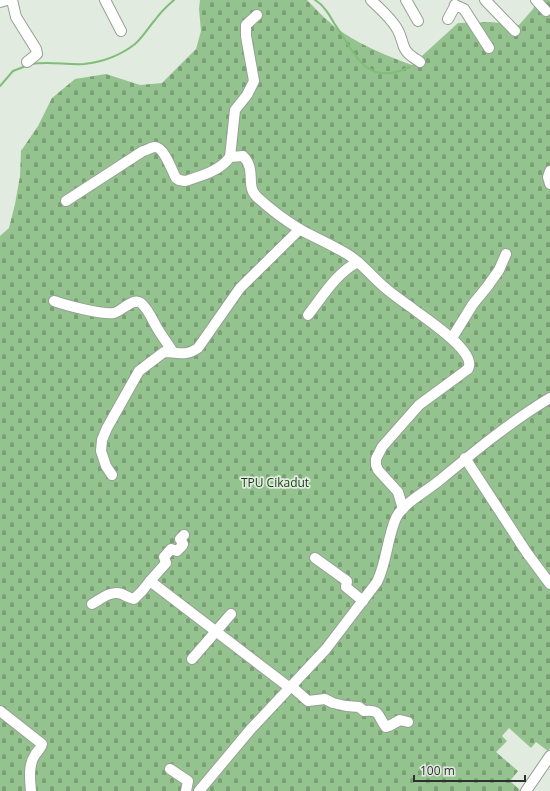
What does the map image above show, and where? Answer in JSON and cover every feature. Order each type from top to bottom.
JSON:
[{"type":"street","points":[[0,2],[7,0]]},
{"type":"street","points":[[12,0],[17,20],[36,49],[36,54],[27,62]]},
{"type":"street","points":[[105,0],[121,31]]},
{"type":"street","points":[[371,0],[387,13],[400,33],[406,51],[420,62]]},
{"type":"street","points":[[406,0],[418,21]]},
{"type":"street","points":[[486,0],[515,31]]},
{"type":"street","points":[[536,0],[546,10]]},
{"type":"street","points":[[448,19],[454,8],[453,2]]},
{"type":"street","points":[[453,2],[464,9],[489,48]]},
{"type":"street","points":[[66,201],[143,151],[154,147],[159,148],[165,155],[176,178],[179,180],[185,181],[220,168],[227,162],[230,157],[235,110],[247,95],[254,81],[246,36],[246,25],[257,15]]},
{"type":"street","points":[[230,157],[243,156],[248,161],[251,170],[253,192],[273,209],[300,229],[346,253],[358,262],[382,285],[452,338],[466,353],[470,360],[468,369],[419,406],[382,447],[376,459],[378,470],[398,492],[403,509]]},
{"type":"street","points":[[550,171],[548,177],[550,184]]},
{"type":"street","points":[[112,475],[106,466],[102,451],[102,440],[138,371],[164,352],[185,354],[191,353],[198,348],[240,288],[300,229]]},
{"type":"street","points":[[452,338],[473,304],[488,287],[499,270],[506,254]]},
{"type":"street","points":[[308,315],[325,291],[342,272],[358,262]]},
{"type":"street","points":[[54,301],[70,306],[112,313],[137,301],[141,303],[150,314],[173,352]]},
{"type":"street","points":[[205,789],[250,730],[326,649],[377,582],[382,571],[396,517],[403,509],[439,481],[465,458],[516,420],[550,398]]},
{"type":"street","points":[[465,458],[550,584]]},
{"type":"street","points":[[92,604],[112,593],[121,594],[127,598],[134,599],[166,563],[164,557],[171,549],[177,550],[182,546],[183,544],[180,539],[184,535]]},
{"type":"street","points":[[315,558],[347,581],[346,587],[363,601]]},
{"type":"street","points":[[150,581],[291,687],[308,702],[326,699],[333,703],[359,707],[364,711],[373,710],[376,711],[386,727],[398,720],[408,722]]},
{"type":"street","points":[[192,659],[217,632],[230,614]]},
{"type":"street","points":[[0,710],[42,744],[34,756],[32,764],[30,777],[31,791]]},
{"type":"street","points":[[526,791],[550,756]]},
{"type":"street","points":[[170,769],[188,781],[186,791]]},
{"type":"green space","name":"TPU Cikadut","points":[[200,0],[307,0],[330,23],[342,32],[382,53],[412,65],[458,23],[490,22],[519,25],[533,9],[538,0],[550,0],[550,748],[548,751],[536,742],[531,748],[509,728],[502,736],[507,741],[496,752],[518,771],[510,781],[520,790],[519,791],[0,791],[0,236],[9,228],[15,204],[20,176],[21,151],[38,126],[52,98],[75,79],[106,74],[140,85],[162,83],[196,49],[201,31],[199,9]]},
{"type":"waterway","points":[[32,64],[84,64],[98,62],[117,55],[135,44],[166,7],[174,0]]},
{"type":"waterway","points":[[315,0],[327,11],[349,46],[363,64],[372,70],[382,73],[395,72],[410,67]]},
{"type":"waterway","points":[[0,86],[13,71],[26,66]]}]
